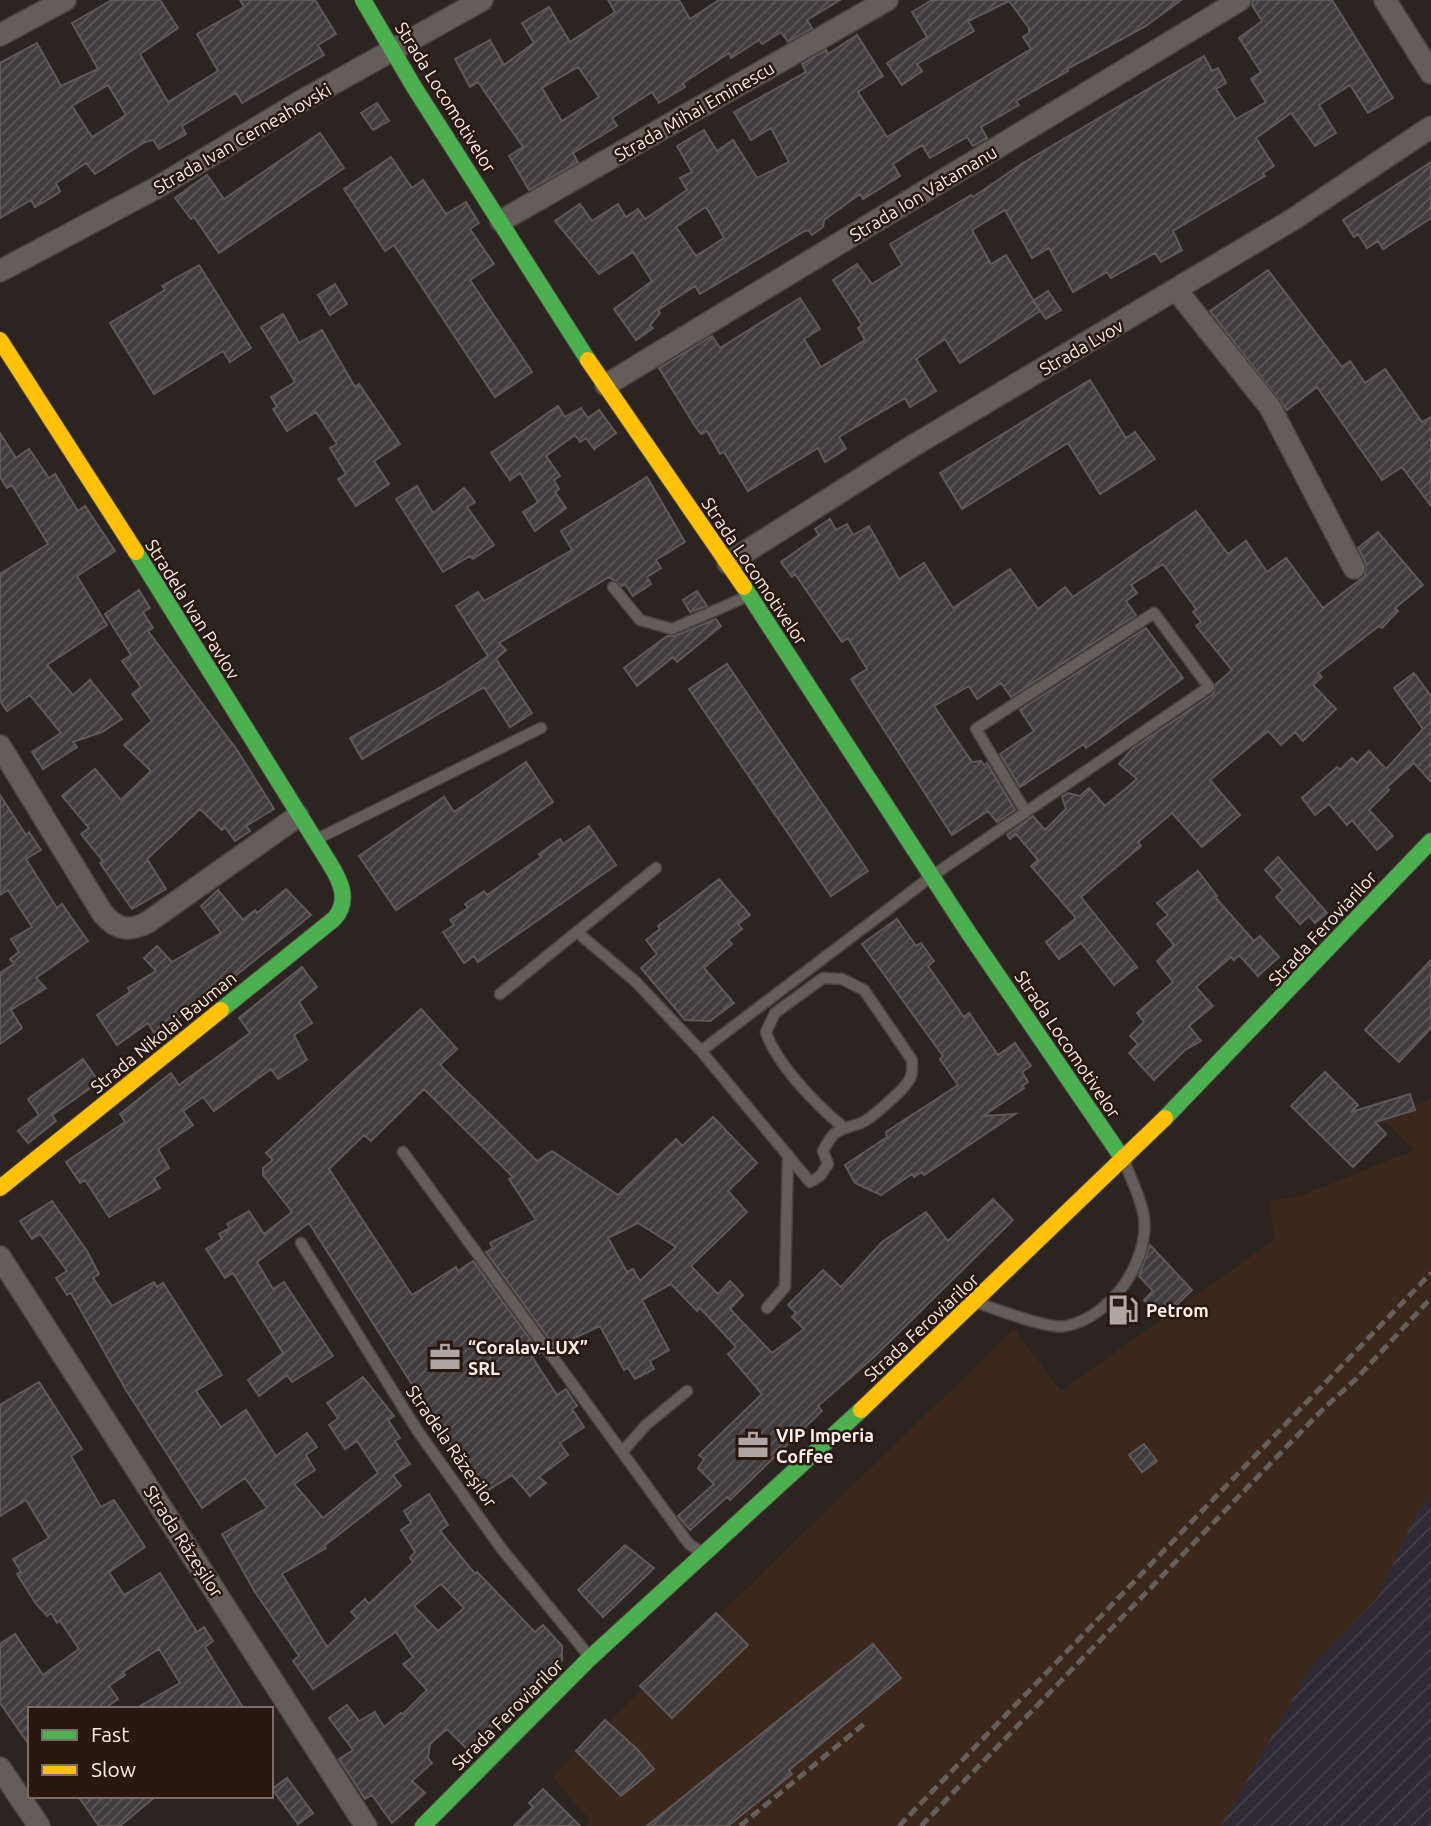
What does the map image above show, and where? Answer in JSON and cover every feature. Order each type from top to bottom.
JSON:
[{"type":"main road","name":"Strada Locomotivelor","points":[[363,0],[421,99],[606,386],[728,564],[932,876],[1124,1159]]},
{"type":"main road","name":"Stradela Ivan Pavlov","points":[[0,340],[93,483],[314,840],[340,884],[344,902]]},
{"type":"main road","name":"Strada Feroviarilor","points":[[423,1826],[590,1658],[976,1302],[1124,1159],[1227,1056],[1431,841]]},
{"type":"main road","name":"Strada Nikolai Bauman","points":[[0,1188],[317,933],[338,915],[344,902]]},
{"type":"street","points":[[0,35],[65,0]]},
{"type":"street","name":"Strada Ivan Cerneahovski","points":[[0,271],[124,206],[482,0]]},
{"type":"street","name":"Strada Mihai Eminescu","points":[[501,222],[887,0]]},
{"type":"street","name":"Strada Ion Vatamanu","points":[[606,386],[1240,0]]},
{"type":"street","points":[[1385,0],[1431,73]]},
{"type":"street","name":"Strada Lvov","points":[[728,564],[911,447],[1177,291],[1292,220],[1431,127]]},
{"type":"street","points":[[1177,291],[1270,407],[1354,568]]},
{"type":"street","points":[[0,746],[103,914],[111,923],[124,929],[136,929],[148,922],[298,816]]},
{"type":"street","name":"Strada Răzeșilor","points":[[0,1257],[366,1826]]},
{"type":"street","points":[[0,1768],[38,1826]]},
{"type":"lane","points":[[613,587],[640,620],[672,629],[749,596]]},
{"type":"lane","points":[[701,1051],[932,876],[1209,687],[1154,613],[976,730],[1025,811]]},
{"type":"lane","points":[[314,840],[541,728]]},
{"type":"lane","points":[[500,994],[656,868]]},
{"type":"lane","points":[[577,932],[636,982],[701,1051],[810,1182],[820,1175],[828,1164],[823,1151],[830,1137],[842,1126],[863,1122],[908,1083],[913,1073],[912,1060],[864,990],[842,979],[823,978],[775,1013],[766,1032],[772,1049],[828,1115],[842,1126]]},
{"type":"lane","points":[[403,1152],[689,1544],[704,1554]]},
{"type":"lane","points":[[767,1308],[785,1287],[788,1155]]},
{"type":"lane","points":[[976,1302],[1010,1315],[1064,1327],[1098,1313],[1130,1276],[1145,1243],[1144,1215],[1124,1159]]},
{"type":"lane","name":"Stradela Răzeșilor","points":[[301,1243],[417,1430],[501,1548],[590,1658]]},
{"type":"lane","points":[[622,1452],[646,1425],[687,1391]]},
{"type":"shaded area","points":[[1431,1099],[1431,1826],[586,1826],[590,1820],[552,1777],[1014,1329],[1061,1391],[1275,1239],[1269,1202],[1305,1194],[1414,1150],[1381,1118]]},
{"type":"shaded area","points":[[1431,1496],[1431,1826],[1221,1826],[1309,1670],[1378,1597],[1418,1510]]},
{"type":"building","points":[[112,0],[160,0],[178,28],[140,54],[168,102],[218,71],[197,34],[244,7],[240,0],[315,0],[336,34],[318,45],[324,55],[242,103],[236,93],[182,126],[186,134],[159,149],[153,140],[145,142],[95,174],[86,163],[56,183],[60,191],[57,194],[35,207],[31,200],[0,218],[0,63],[37,43],[61,86],[98,69],[72,23]],"holes":[[[108,85],[126,115],[92,137],[72,106]]]},
{"type":"building","points":[[608,0],[679,0],[690,19],[719,0],[840,0],[807,20],[812,28],[788,42],[781,32],[762,44],[759,40],[731,58],[729,53],[683,83],[685,87],[659,103],[652,92],[612,118],[617,126],[573,153],[578,162],[529,190],[509,156],[523,147],[478,82],[470,87],[455,59],[490,40],[504,65],[534,43],[522,23],[549,7],[570,42],[615,12]],"holes":[[[578,67],[599,97],[562,121],[542,88]]]},
{"type":"building","points":[[932,0],[1181,0],[1146,26],[1067,69],[1068,71],[1016,101],[1019,105],[981,127],[987,138],[973,146],[967,137],[930,158],[922,145],[893,164],[900,176],[863,199],[860,194],[824,220],[823,227],[812,235],[808,230],[803,232],[700,294],[695,286],[658,310],[660,313],[650,325],[653,328],[636,340],[614,309],[652,281],[633,252],[599,274],[555,221],[580,204],[592,221],[618,204],[626,217],[638,209],[645,219],[687,190],[680,178],[692,172],[677,146],[704,130],[717,151],[733,140],[757,178],[789,162],[771,128],[751,140],[734,112],[806,72],[802,64],[826,50],[828,54],[857,35],[883,76],[858,92],[887,137],[1031,49],[1023,37],[1029,33],[1029,28],[1009,1],[968,21],[974,31],[917,64],[922,71],[902,85],[887,63],[927,37],[912,12]],"holes":[[[706,207],[724,238],[696,256],[676,227]]]},
{"type":"building","points":[[1253,0],[1332,0],[1393,98],[1368,113],[1350,85],[1319,105],[1336,133],[1315,146],[1291,113],[1256,138],[1274,166],[1263,173],[1265,176],[1173,231],[1182,250],[1161,262],[1155,253],[1111,278],[1107,272],[1073,292],[1049,248],[1032,258],[1005,210],[972,230],[991,264],[1006,255],[1040,311],[960,363],[945,339],[916,359],[936,391],[910,407],[905,398],[839,437],[846,449],[825,462],[818,448],[748,491],[724,452],[720,454],[707,431],[701,434],[695,426],[659,368],[712,336],[720,348],[800,298],[820,329],[804,339],[821,367],[865,340],[858,328],[862,325],[833,280],[857,264],[872,284],[902,265],[890,244],[971,195],[973,197],[1023,163],[1204,56],[1212,71],[1218,68],[1226,83],[1216,89],[1236,119],[1266,102],[1251,79],[1261,72],[1239,38],[1262,21],[1252,5]]},
{"type":"building","points":[[377,103],[389,121],[373,130],[361,113]]},
{"type":"building","points":[[320,133],[344,168],[219,253],[194,217],[191,219],[175,198],[207,175],[224,199]]},
{"type":"building","points":[[391,157],[412,188],[423,180],[446,214],[466,202],[479,223],[470,229],[494,264],[470,280],[532,372],[495,397],[394,245],[385,251],[344,189]]},
{"type":"building","points":[[1431,162],[1431,218],[1383,249],[1378,241],[1367,248],[1358,234],[1354,237],[1343,220]]},
{"type":"building","points":[[199,265],[251,348],[230,362],[223,351],[154,394],[110,323],[165,290],[162,286]]},
{"type":"building","points":[[1268,270],[1342,367],[1350,361],[1365,383],[1385,369],[1422,422],[1431,417],[1431,506],[1402,467],[1382,480],[1317,387],[1287,410],[1210,311]]},
{"type":"building","points":[[335,284],[347,304],[330,315],[318,295]]},
{"type":"building","points":[[1048,291],[1061,310],[1046,319],[1033,301]]},
{"type":"building","points":[[283,314],[299,343],[322,330],[355,387],[359,384],[400,444],[374,461],[389,484],[356,506],[338,479],[346,474],[330,448],[337,444],[316,412],[287,431],[273,409],[277,407],[271,397],[295,382],[261,327]]},
{"type":"building","points":[[1090,380],[1126,438],[1135,432],[1155,459],[1100,494],[1068,443],[962,509],[940,473]]},
{"type":"building","points":[[558,406],[565,417],[581,408],[588,418],[599,410],[616,433],[594,449],[586,438],[580,442],[575,435],[546,456],[560,476],[554,480],[559,489],[555,492],[566,508],[535,531],[523,512],[538,502],[520,473],[510,480],[491,453]]},
{"type":"building","points":[[0,433],[16,458],[29,449],[49,478],[55,474],[78,511],[85,506],[115,551],[77,576],[107,625],[47,665],[73,695],[90,680],[122,719],[102,732],[73,742],[77,747],[43,769],[32,752],[61,733],[30,695],[7,711],[0,701],[0,574],[48,544],[12,485],[7,488],[0,477]]},
{"type":"building","points":[[647,477],[685,542],[656,560],[661,568],[647,577],[651,584],[633,596],[625,584],[622,586],[609,577],[499,643],[506,650],[496,659],[532,713],[510,727],[484,687],[362,759],[350,738],[441,687],[488,656],[456,606],[478,592],[484,601],[572,550],[561,531]]},
{"type":"building","points":[[417,486],[433,513],[464,488],[475,502],[467,507],[494,545],[473,559],[470,556],[443,572],[396,499]]},
{"type":"building","points":[[1196,511],[1228,554],[1246,541],[1267,572],[1286,558],[1323,608],[1365,576],[1366,563],[1358,548],[1378,532],[1423,585],[1395,608],[1398,611],[1382,628],[1379,626],[1318,673],[1322,677],[1313,685],[1336,709],[1303,741],[1295,732],[1281,745],[1268,731],[1210,780],[1240,815],[1202,847],[1172,813],[1138,842],[1141,846],[1081,897],[1137,967],[1114,985],[1081,943],[1059,959],[1046,942],[1076,918],[1031,866],[1038,860],[1016,834],[1010,839],[1007,835],[1033,816],[1045,830],[1066,809],[1062,797],[1068,793],[1080,796],[1089,788],[1105,806],[1137,779],[1119,764],[1132,749],[1213,694],[1216,684],[1232,670],[1196,626],[1201,622],[1193,612],[1196,609],[1163,564],[1131,585],[1137,593],[1126,601],[1136,615],[1011,697],[1001,683],[977,699],[969,686],[934,706],[972,762],[981,761],[984,765],[987,763],[1015,810],[997,822],[988,811],[952,835],[851,679],[867,669],[848,638],[842,642],[795,574],[792,577],[781,562],[819,535],[815,529],[830,519],[836,530],[847,524],[853,535],[869,526],[899,579],[924,563],[953,608],[1010,569],[1038,609],[1065,587],[1073,597]]},
{"type":"building","points":[[139,590],[150,608],[143,612],[153,628],[148,631],[237,750],[274,809],[246,826],[250,831],[235,841],[225,827],[222,830],[200,809],[147,859],[166,889],[132,909],[100,863],[103,861],[81,834],[89,828],[62,796],[95,769],[121,800],[151,771],[124,745],[152,721],[132,694],[141,687],[122,661],[131,655],[105,614]]},
{"type":"building","points":[[697,591],[707,606],[690,612],[683,600]]},
{"type":"building","points":[[716,619],[721,626],[677,662],[673,657],[637,686],[624,668],[667,636],[675,636]]},
{"type":"building","points":[[1146,628],[1183,678],[1086,748],[1084,744],[1020,787],[1000,754],[1034,731],[1020,710]]},
{"type":"building","points":[[727,664],[868,871],[831,896],[689,689]]},
{"type":"building","points":[[1414,673],[1431,696],[1431,782],[1414,763],[1387,787],[1389,790],[1369,810],[1393,836],[1377,850],[1352,820],[1347,825],[1329,804],[1315,815],[1302,798],[1337,767],[1340,770],[1352,758],[1357,763],[1369,751],[1386,769],[1423,729],[1394,688]]},
{"type":"building","points":[[526,762],[553,802],[396,910],[359,856],[444,797],[454,812]]},
{"type":"building","points":[[0,795],[26,835],[29,832],[41,850],[26,859],[57,908],[62,904],[88,941],[36,978],[46,988],[11,1010],[22,1028],[0,1044],[0,973],[14,964],[10,959],[19,952],[11,939],[32,927],[8,890],[0,895]]},
{"type":"building","points":[[589,826],[616,865],[478,962],[474,956],[464,963],[443,932],[454,925],[450,920],[468,908],[465,904],[484,891],[487,895],[541,857],[539,854],[560,839],[563,844]]},
{"type":"building","points":[[1278,857],[1327,913],[1315,923],[1309,916],[1300,924],[1276,897],[1283,890],[1265,870]]},
{"type":"building","points":[[1198,871],[1217,896],[1215,897],[1254,941],[1260,936],[1279,957],[1258,976],[1239,955],[1234,960],[1231,957],[1196,987],[1213,1006],[1189,1026],[1201,1041],[1185,1050],[1154,1080],[1129,1053],[1138,1044],[1130,1036],[1144,1022],[1137,1013],[1173,982],[1157,961],[1174,945],[1157,924],[1168,915],[1157,903]]},
{"type":"building","points":[[719,879],[750,915],[738,924],[742,929],[728,940],[732,944],[704,968],[734,1003],[710,1021],[685,1020],[641,968],[657,954],[646,940],[660,929],[658,926]]},
{"type":"building","points":[[286,889],[311,915],[219,989],[189,1005],[184,1010],[186,1013],[169,1023],[172,1028],[161,1036],[157,1038],[148,1023],[117,1045],[97,1015],[130,992],[128,988],[156,971],[144,958],[157,946],[172,962],[221,933],[201,906],[218,890],[243,920],[255,910],[257,913]]},
{"type":"building","points":[[897,919],[916,946],[921,943],[934,961],[928,966],[964,1017],[969,1013],[998,1055],[1015,1043],[1031,1066],[1022,1072],[1028,1082],[1022,1086],[1024,1088],[983,1116],[1015,1114],[924,1175],[922,1172],[914,1177],[912,1174],[881,1195],[855,1183],[845,1165],[887,1137],[886,1132],[958,1085],[940,1059],[943,1056],[862,944]]},
{"type":"building","points":[[1431,960],[1431,1028],[1399,1062],[1365,1030]]},
{"type":"building","points":[[302,967],[317,987],[299,1002],[312,1023],[294,1035],[307,1060],[278,1079],[271,1069],[214,1111],[203,1097],[183,1111],[193,1125],[158,1149],[169,1168],[154,1178],[160,1188],[109,1217],[85,1180],[80,1183],[66,1162],[125,1122],[120,1114],[171,1073],[179,1085],[250,1033],[239,1018]]},
{"type":"building","points":[[421,1009],[457,1049],[440,1065],[537,1161],[552,1151],[618,1195],[676,1139],[682,1146],[713,1117],[757,1163],[728,1191],[747,1212],[691,1266],[718,1294],[730,1281],[743,1295],[730,1309],[772,1353],[804,1329],[792,1317],[796,1313],[788,1305],[823,1270],[841,1287],[882,1242],[926,1212],[948,1241],[993,1199],[1013,1220],[875,1356],[818,1406],[822,1411],[730,1500],[727,1497],[690,1530],[678,1516],[714,1484],[698,1468],[704,1459],[699,1455],[762,1394],[728,1354],[736,1347],[700,1308],[697,1311],[671,1284],[642,1300],[669,1350],[650,1361],[654,1369],[635,1379],[628,1368],[624,1370],[600,1326],[555,1347],[486,1252],[493,1248],[490,1243],[536,1220],[509,1179],[513,1177],[424,1089],[371,1141],[364,1135],[329,1169],[412,1295],[456,1267],[458,1271],[473,1261],[540,1353],[532,1357],[557,1395],[566,1389],[577,1406],[572,1409],[584,1427],[560,1443],[568,1455],[539,1477],[546,1483],[530,1496],[512,1475],[482,1494],[309,1223],[257,1262],[273,1289],[284,1282],[333,1356],[292,1382],[287,1375],[259,1396],[248,1380],[283,1353],[233,1273],[225,1278],[206,1249],[222,1239],[219,1234],[230,1228],[227,1224],[249,1211],[264,1234],[292,1212],[263,1175],[263,1168],[273,1160],[266,1153]],"holes":[[[638,1223],[676,1247],[640,1281],[633,1269],[627,1272],[608,1238]]]},
{"type":"building","points":[[83,1059],[99,1082],[52,1115],[56,1121],[28,1143],[18,1131],[39,1115],[28,1099]]},
{"type":"building","points":[[1325,1072],[1358,1105],[1351,1112],[1410,1094],[1415,1110],[1375,1122],[1386,1134],[1353,1167],[1291,1106]]},
{"type":"building","points":[[52,1201],[87,1251],[99,1274],[93,1278],[112,1306],[154,1282],[157,1287],[163,1283],[222,1375],[196,1391],[221,1427],[246,1410],[276,1456],[307,1433],[317,1447],[306,1455],[315,1470],[294,1484],[323,1518],[378,1473],[357,1441],[345,1449],[329,1425],[338,1418],[327,1403],[363,1377],[394,1416],[388,1420],[400,1438],[395,1441],[410,1464],[393,1475],[401,1486],[324,1546],[326,1548],[282,1574],[327,1647],[357,1618],[351,1612],[365,1599],[369,1604],[413,1562],[410,1558],[415,1552],[401,1530],[411,1523],[404,1511],[429,1494],[448,1525],[440,1531],[475,1574],[477,1572],[535,1632],[543,1625],[562,1646],[562,1660],[505,1719],[503,1717],[468,1750],[447,1729],[430,1744],[428,1758],[432,1763],[412,1781],[425,1793],[392,1823],[372,1795],[365,1799],[339,1759],[353,1750],[329,1718],[347,1705],[359,1721],[375,1712],[384,1727],[403,1714],[427,1690],[403,1664],[413,1657],[396,1632],[313,1689],[293,1661],[299,1656],[255,1592],[222,1534],[267,1508],[245,1478],[202,1508],[126,1390],[71,1293],[67,1295],[56,1278],[67,1271],[40,1234],[32,1239],[20,1221]],"holes":[[[441,1584],[464,1608],[438,1631],[414,1606]]]},
{"type":"building","points":[[1150,1245],[1192,1290],[1162,1319],[1144,1300],[1153,1291],[1139,1276]]},
{"type":"building","points":[[39,1382],[82,1449],[71,1456],[101,1507],[114,1500],[145,1547],[109,1572],[124,1595],[160,1573],[197,1632],[204,1627],[213,1641],[205,1647],[243,1707],[138,1707],[180,1683],[159,1649],[123,1672],[125,1675],[109,1686],[118,1699],[107,1707],[28,1707],[28,1743],[0,1703],[0,1644],[15,1634],[43,1675],[79,1649],[60,1621],[57,1623],[51,1613],[47,1616],[36,1604],[17,1574],[21,1572],[13,1559],[49,1538],[26,1500],[0,1516],[0,1405]]},
{"type":"building","points":[[1144,1444],[1157,1461],[1142,1472],[1129,1455]]},
{"type":"building","points":[[625,1545],[654,1568],[603,1617],[578,1590]]},
{"type":"building","points":[[716,1613],[748,1645],[672,1718],[640,1686]]},
{"type":"building","points":[[873,1644],[901,1678],[789,1770],[792,1774],[728,1826],[647,1826]]},
{"type":"building","points":[[605,1720],[637,1749],[654,1769],[621,1796],[576,1751]]},
{"type":"building","points":[[287,1778],[313,1813],[298,1824],[273,1788]]},
{"type":"building","points":[[543,1789],[580,1826],[514,1826],[533,1807],[529,1803]]},
{"type":"building","points":[[79,1798],[154,1798],[120,1826],[99,1826]]},
{"type":"railway","points":[[899,1826],[1431,1273]]},
{"type":"railway","points":[[921,1826],[1324,1408],[1355,1380],[1431,1298]]},
{"type":"railway","points":[[740,1826],[864,1724]]},
{"type":"traffic: fast","points":[[363,0],[414,87],[588,360]]},
{"type":"traffic: fast","points":[[136,552],[330,864],[342,892],[342,905],[334,919],[221,1010]]},
{"type":"traffic: fast","points":[[744,587],[968,932],[1123,1159]]},
{"type":"traffic: fast","points":[[1165,1118],[1431,841]]},
{"type":"traffic: fast","points":[[423,1826],[590,1658],[861,1410]]},
{"type":"traffic: slow","points":[[0,340],[136,552]]},
{"type":"traffic: slow","points":[[588,360],[744,587]]},
{"type":"traffic: slow","points":[[0,1188],[221,1010]]},
{"type":"traffic: slow","points":[[861,1410],[1165,1118]]},
{"type":"place","name":"Petrom","points":[[1123,1310]]},
{"type":"place","name":"“Coralav-LUX” SRL","points":[[445,1357]]},
{"type":"place","name":"VIP Imperia Coffee","points":[[753,1445]]}]
